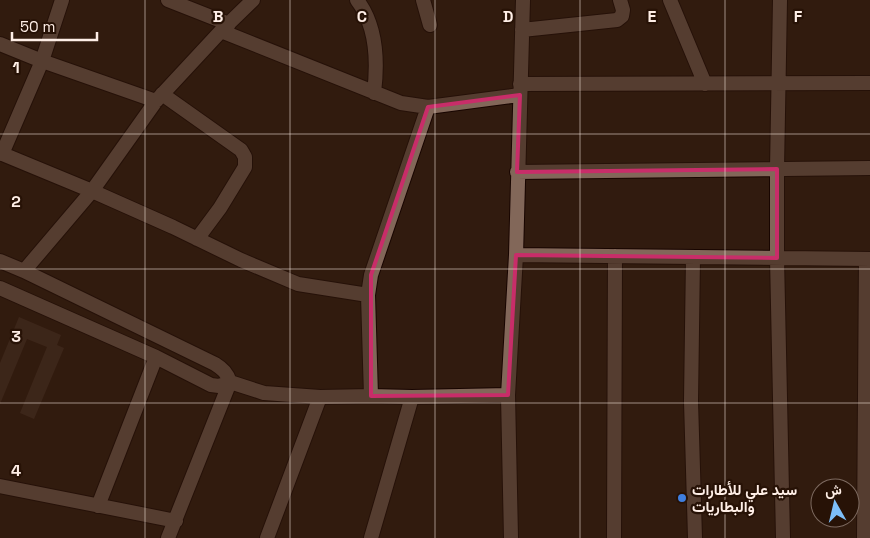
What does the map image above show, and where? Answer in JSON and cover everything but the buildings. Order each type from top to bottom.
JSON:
[{"type":"street","points":[[62,0],[42,60],[1,154],[92,190],[241,260],[298,284],[368,295]]},
{"type":"street","points":[[168,0],[374,93],[401,103],[428,107],[520,90],[705,84],[870,83]]},
{"type":"street","points":[[24,270],[92,190],[159,98],[225,27],[253,0]]},
{"type":"street","points":[[357,0],[364,9],[371,26],[375,50],[376,76],[374,93]]},
{"type":"street","points":[[423,0],[430,25]]},
{"type":"street","points":[[511,538],[508,395],[516,255],[523,0]]},
{"type":"street","points":[[522,30],[617,20],[622,16],[623,10],[620,0]]},
{"type":"street","points":[[670,0],[705,84]]},
{"type":"street","points":[[780,0],[777,258],[783,538]]},
{"type":"street","points":[[0,44],[42,60],[159,98],[241,150],[245,157],[245,167],[220,208],[197,239]]},
{"type":"street","points":[[371,396],[368,295],[371,275],[428,107]]},
{"type":"street","points":[[517,172],[870,168]]},
{"type":"street","points":[[516,255],[868,259],[864,538]]},
{"type":"street","points":[[614,538],[615,256]]},
{"type":"street","points":[[693,257],[691,401],[695,538]]},
{"type":"street","points":[[0,261],[24,270],[225,371],[230,382],[168,538]]},
{"type":"street","points":[[0,288],[156,356],[211,385],[219,386],[230,382],[264,393],[320,397],[508,395]]},
{"type":"street","points":[[98,506],[156,356]]},
{"type":"street","points":[[267,538],[320,397]]},
{"type":"street","points":[[371,538],[412,397]]},
{"type":"street","points":[[0,486],[176,521]]},
{"type":"highlighted area","points":[[520,95],[517,172],[777,169],[777,258],[516,255],[508,395],[371,396],[371,275],[428,107]]},
{"type":"place","name":"سيد علي للأطارات والبطاريات","points":[[682,498]]}]
